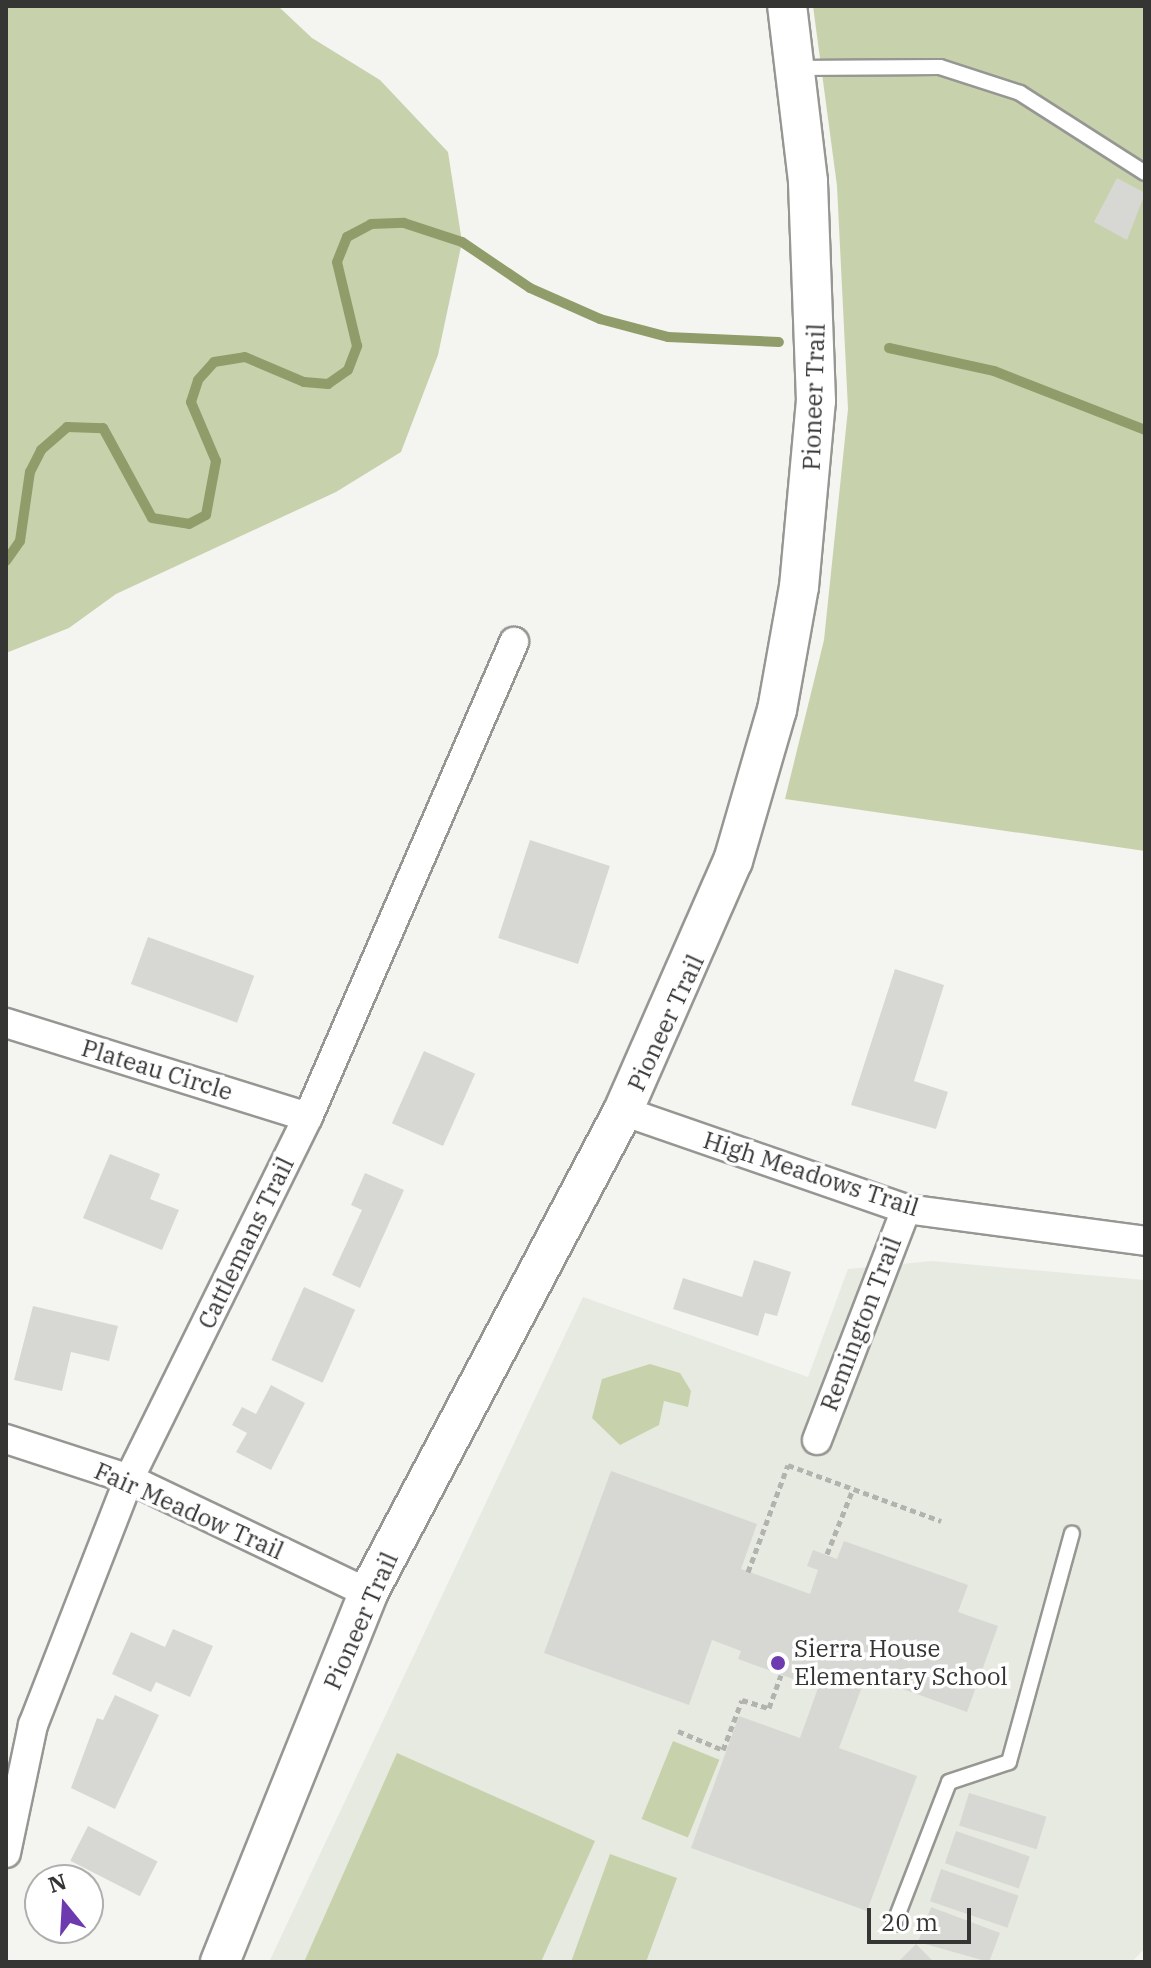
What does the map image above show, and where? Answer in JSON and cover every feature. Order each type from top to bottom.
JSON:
[{"type":"main road","name":"Pioneer Trail","points":[[220,1962],[368,1593],[623,1111],[733,861],[777,710],[799,587],[816,318],[796,68],[787,6]]},
{"type":"street","name":"Cattlemans Trail","points":[[6,1853],[33,1725],[129,1479],[308,1117],[514,642]]},
{"type":"street","name":"Plateau Circle","points":[[6,1023],[308,1117]]},
{"type":"street","name":"High Meadows Trail","points":[[623,1111],[906,1209],[1145,1241]]},
{"type":"street","name":"Remington Trail","points":[[817,1440],[906,1209]]},
{"type":"street","name":"Fair Meadow Trail","points":[[6,1439],[129,1479],[368,1593]]},
{"type":"lane","points":[[796,68],[940,67],[1020,93],[1145,173]]},
{"type":"lane","points":[[894,1924],[949,1782],[1009,1762],[1072,1534]]},
{"type":"path","points":[[748,1572],[788,1465],[941,1521]]},
{"type":"path","points":[[827,1554],[853,1489]]},
{"type":"path","points":[[678,1731],[723,1750],[742,1700],[769,1708],[781,1675]]},
{"type":"shaded area","name":"Sierra House Elementary School","points":[[932,1261],[1145,1280],[1145,1948],[1132,1962],[269,1962],[583,1297],[808,1377],[848,1269]]},
{"type":"green space","points":[[6,6],[278,6],[312,38],[380,80],[448,152],[462,242],[438,355],[401,452],[336,492],[116,594],[69,628],[6,653]]},
{"type":"green space","points":[[813,6],[1145,6],[1145,851],[785,799],[824,640],[848,409],[837,186]]},
{"type":"green space","points":[[650,1364],[680,1373],[691,1391],[688,1407],[664,1401],[659,1425],[620,1445],[592,1418],[602,1379]]},
{"type":"green space","points":[[673,1741],[719,1760],[688,1838],[642,1819]]},
{"type":"green space","points":[[397,1753],[595,1841],[541,1962],[304,1962]]},
{"type":"green space","points":[[610,1854],[677,1878],[646,1962],[571,1962]]},
{"type":"building","points":[[1117,178],[1145,193],[1127,240],[1094,222]]},
{"type":"building","points":[[530,840],[610,866],[578,964],[498,938]]},
{"type":"building","points":[[148,937],[254,976],[237,1023],[131,984]]},
{"type":"building","points":[[895,969],[944,985],[914,1081],[948,1092],[936,1129],[851,1105]]},
{"type":"building","points":[[424,1051],[475,1074],[443,1146],[392,1123]]},
{"type":"building","points":[[110,1154],[160,1174],[150,1199],[179,1210],[162,1250],[83,1218]]},
{"type":"building","points":[[365,1173],[404,1190],[360,1288],[332,1275],[362,1210],[351,1205]]},
{"type":"building","points":[[754,1260],[791,1272],[777,1316],[765,1313],[758,1336],[673,1309],[683,1278],[742,1297]]},
{"type":"building","points":[[304,1287],[355,1310],[323,1383],[271,1360]]},
{"type":"building","points":[[33,1306],[118,1326],[109,1361],[71,1352],[62,1391],[14,1380]]},
{"type":"building","points":[[271,1385],[305,1403],[271,1470],[236,1452],[247,1433],[232,1425],[242,1407],[256,1414]]},
{"type":"building","points":[[611,1471],[757,1524],[741,1569],[810,1594],[818,1570],[807,1566],[813,1550],[837,1559],[844,1541],[968,1585],[958,1612],[998,1626],[967,1712],[866,1676],[839,1748],[917,1776],[867,1911],[691,1848],[739,1716],[800,1738],[818,1688],[738,1659],[741,1651],[712,1640],[689,1705],[544,1653]]},
{"type":"building","points":[[173,1629],[213,1646],[190,1697],[156,1682],[151,1692],[112,1674],[131,1632],[165,1647]]},
{"type":"building","points":[[115,1695],[159,1715],[115,1809],[71,1788],[97,1718],[103,1720]]},
{"type":"building","points":[[969,1793],[1046,1817],[1037,1849],[959,1826]]},
{"type":"building","points":[[88,1826],[157,1861],[140,1896],[104,1878],[104,1864],[77,1864],[70,1861]]},
{"type":"building","points":[[956,1831],[1030,1856],[1019,1889],[945,1863]]},
{"type":"building","points":[[941,1869],[1019,1896],[1007,1928],[930,1901]]},
{"type":"building","points":[[931,1907],[1000,1933],[989,1962],[918,1942]]},
{"type":"building","points":[[916,1944],[934,1962],[898,1962]]},
{"type":"waterway","points":[[6,561],[20,541],[30,472],[41,450],[67,427],[103,428],[152,518],[189,524],[206,515],[216,461],[191,402],[198,380],[214,362],[245,357],[304,382],[328,384],[348,370],[357,346],[337,262],[347,237],[371,224],[404,223],[462,242],[530,288],[600,319],[668,337],[779,342]]},
{"type":"waterway","points":[[889,348],[994,371],[1145,430]]},
{"type":"place","name":"Sierra House Elementary School","points":[[778,1663]]}]
